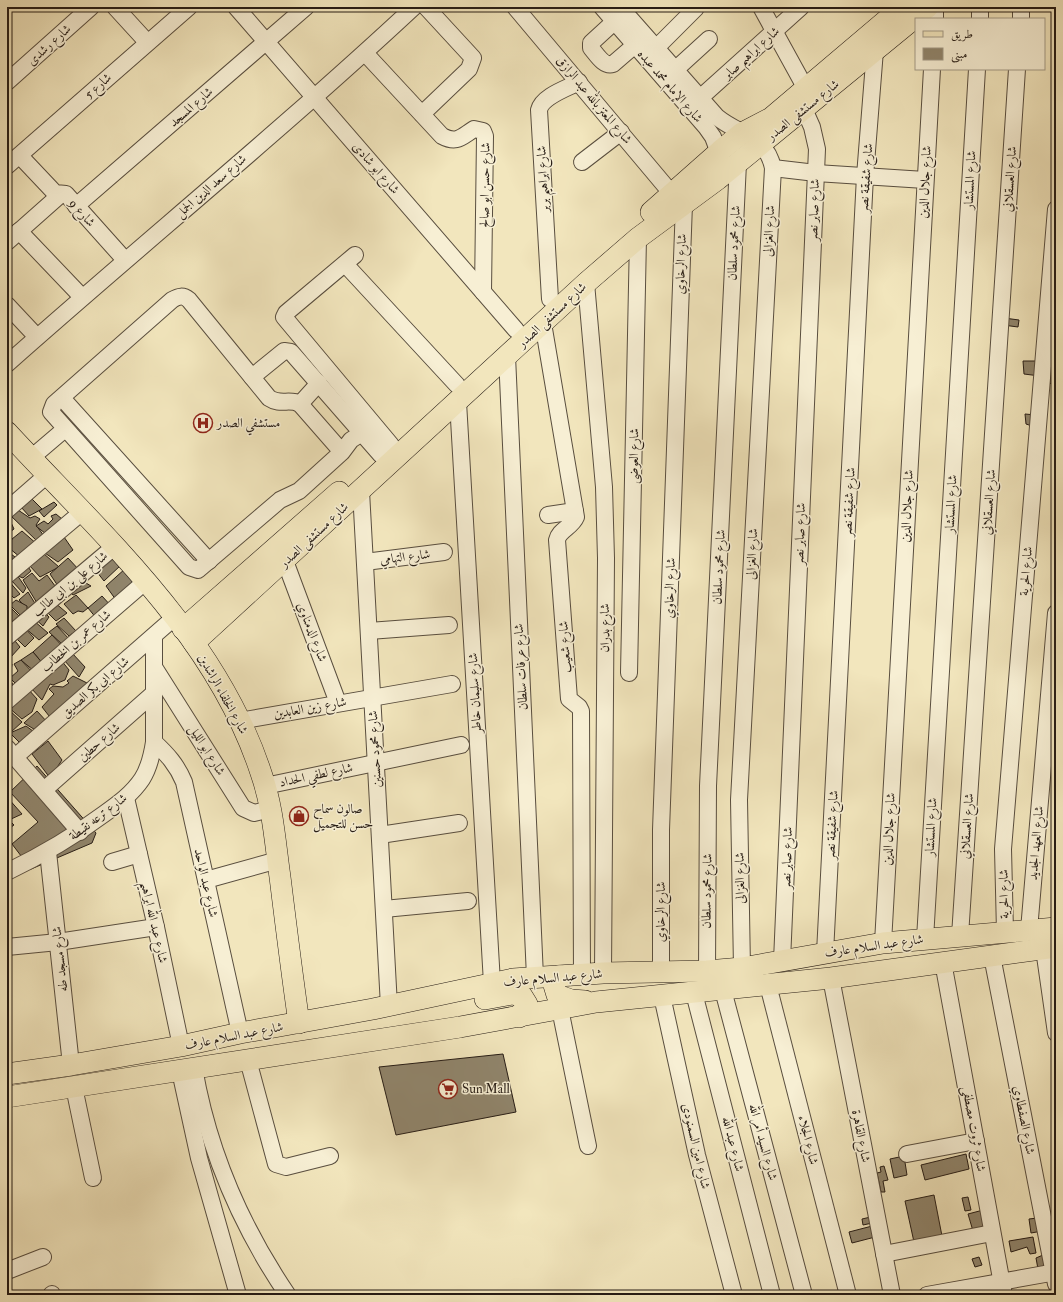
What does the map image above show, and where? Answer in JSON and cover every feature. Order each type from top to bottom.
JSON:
[{"type":"main road","name":"شارع مستشفى الصدر","points":[[184,630],[285,561],[361,492],[516,330],[550,299],[678,199],[766,133],[805,99],[902,7]]},
{"type":"main road","name":"شارع مستشفى الصدر","points":[[805,99],[875,50],[928,7]]},
{"type":"main road","name":"شارع مستشفى الصدر","points":[[723,165],[742,133],[766,133]]},
{"type":"main road","name":"شارع مستشفى الصدر","points":[[184,630],[386,450],[457,393],[507,356],[586,283],[638,238],[678,199]]},
{"type":"main road","name":"شارع الخلفاء الراشدين","points":[[8,435],[146,581],[184,630],[217,679],[239,721],[261,773],[271,809],[298,1023]]},
{"type":"main road","name":"شارع عبد السلام عارف","points":[[7,1074],[71,1065],[181,1046],[240,1033],[389,1006],[492,983],[535,977],[603,973],[706,971],[742,968],[883,943],[1056,928]]},
{"type":"main road","name":"شارع عبد السلام عارف","points":[[7,1097],[519,1017],[596,1002],[831,978],[1050,948]]},
{"type":"main road","points":[[559,976],[554,985],[557,995],[571,1000],[596,1002]]},
{"type":"main road","points":[[454,992],[475,1000],[517,994],[525,999],[527,1004],[519,1017]]},
{"type":"street","name":"شارع رشدى","points":[[7,82],[91,7]]},
{"type":"street","points":[[115,7],[148,42]]},
{"type":"street","name":"شارع 5","points":[[7,166],[189,7]]},
{"type":"street","name":"شارع ابو شادى","points":[[236,7],[516,330]]},
{"type":"street","name":"شارع المسجد","points":[[76,206],[306,7]]},
{"type":"street","name":"شارع سعد الدين الجمل","points":[[7,364],[82,297],[314,97],[414,7]]},
{"type":"street","points":[[365,52],[422,114],[469,69],[473,58],[426,7]]},
{"type":"street","name":"شارع المعتز بالله عبد الرازق","points":[[515,7],[678,199]]},
{"type":"street","name":"شارع الإمام محمد عبده","points":[[602,7],[618,14],[656,48],[700,98],[711,122],[723,165]]},
{"type":"street","name":"شارع صابر نصر","points":[[761,7],[774,31],[805,99],[817,149],[782,961]]},
{"type":"street","name":"شارع ابراهيم صابر","points":[[700,98],[800,7]]},
{"type":"street","points":[[935,7],[935,18]]},
{"type":"street","points":[[980,7],[980,18]]},
{"type":"street","points":[[1021,7],[1021,18]]},
{"type":"street","points":[[656,48],[696,8]]},
{"type":"street","points":[[618,14],[591,43],[591,48],[605,64],[610,66],[635,45]]},
{"type":"street","name":"شارع الإمام محمد عبده","points":[[618,14],[635,45],[711,122],[742,133]]},
{"type":"street","points":[[675,70],[709,39]]},
{"type":"street","name":"شارع شفيقة نصر","points":[[825,953],[865,176],[875,50]]},
{"type":"street","name":"شارع جلال الدين","points":[[883,943],[932,70]]},
{"type":"street","name":"شارع المستشار","points":[[925,939],[976,70]]},
{"type":"street","name":"شارع العسقلاني","points":[[960,936],[1017,70]]},
{"type":"street","name":"شارع ابراهيم بربر","points":[[550,299],[539,110],[540,106],[546,100],[579,82]]},
{"type":"street","name":"شارع حسن ابو صالح","points":[[422,114],[442,136],[452,140],[457,140],[474,129],[483,131],[485,136],[483,292]]},
{"type":"street","points":[[582,162],[620,132]]},
{"type":"street","name":"شارع الغزالى","points":[[742,968],[739,800],[773,168],[766,133]]},
{"type":"street","name":"شارع 9","points":[[20,156],[55,193],[60,195],[66,194],[125,260]]},
{"type":"street","name":"شارع محمود سلطان","points":[[706,971],[708,786],[723,165]]},
{"type":"street","points":[[773,168],[816,173],[925,180]]},
{"type":"street","points":[[7,242],[60,195]]},
{"type":"street","name":"شارع الرخاوي","points":[[661,972],[661,830],[678,199]]},
{"type":"street","name":"شارع الحرية","points":[[1005,932],[1003,849],[1056,209]]},
{"type":"street","points":[[20,231],[82,297]]},
{"type":"street","name":"شارع العوضى","points":[[629,673],[638,238]]},
{"type":"street","points":[[386,450],[284,317],[286,313],[350,260],[457,393]]},
{"type":"street","name":"شارع بدران","points":[[586,283],[603,480],[606,558],[603,973]]},
{"type":"street","points":[[342,452],[300,404],[291,401],[280,403],[274,402],[269,398],[185,296],[178,296],[54,404],[52,412],[65,429],[189,567],[198,570],[280,500],[299,491],[342,452],[351,440],[362,433]]},
{"type":"street","points":[[7,305],[37,337]]},
{"type":"street","points":[[543,323],[575,511],[548,515]]},
{"type":"street","points":[[252,377],[284,351],[288,350],[295,354],[362,433],[386,450]]},
{"type":"street","name":"شارع عرفات سلطان","points":[[507,356],[535,977]]},
{"type":"street","points":[[300,404],[319,383]]},
{"type":"street","name":"شارع سليمان خاطر","points":[[457,393],[492,983]]},
{"type":"street","points":[[62,398],[209,561]]},
{"type":"street","points":[[31,458],[65,429]]},
{"type":"street","points":[[7,510],[47,475]]},
{"type":"street","name":"شارع محمود حسنين","points":[[361,492],[389,1006]]},
{"type":"street","name":"شارع شعيب","points":[[575,511],[575,520],[559,535],[557,540],[569,699],[579,707],[581,711],[582,975]]},
{"type":"street","points":[[7,575],[82,512]]},
{"type":"street","name":"شارع على بن ابى طالب","points":[[7,637],[114,547]]},
{"type":"street","name":"شارع التهامي","points":[[365,562],[444,552]]},
{"type":"street","name":"شارع الدمناوي","points":[[285,561],[338,702]]},
{"type":"street","name":"شارع عمر بن الخطاب","points":[[7,701],[146,581]]},
{"type":"street","name":"شارع العهد الجديد","points":[[1029,930],[1056,613]]},
{"type":"street","points":[[369,631],[449,625]]},
{"type":"street","name":"شارع ابى بكر الصديق","points":[[11,752],[154,636],[184,630]]},
{"type":"street","name":"شارع ترعه نقيطة","points":[[7,872],[48,852],[80,832],[126,798],[142,778],[152,755],[154,742],[154,636]]},
{"type":"street","name":"شارع ابو الليل","points":[[154,667],[243,808],[254,813],[271,809]]},
{"type":"street","name":"شارع زين العابدين","points":[[239,721],[338,702],[452,684]]},
{"type":"street","name":"شارع حطين","points":[[44,790],[154,693]]},
{"type":"street","name":"شارع عبد الواحد","points":[[154,742],[178,768],[184,782],[240,1033]]},
{"type":"street","name":"شارع لطفي الحداد","points":[[265,786],[461,746]]},
{"type":"street","points":[[11,752],[80,832]]},
{"type":"street","name":"شارع عبد الله ابراهيم","points":[[126,798],[156,927],[181,1046]]},
{"type":"street","points":[[380,835],[459,823]]},
{"type":"street","name":"شارع مسجد طه","points":[[48,852],[71,1065]]},
{"type":"street","points":[[112,862],[139,854]]},
{"type":"street","points":[[206,880],[278,860]]},
{"type":"street","points":[[384,909],[468,901]]},
{"type":"street","points":[[7,947],[58,942],[156,927]]},
{"type":"street","points":[[1050,948],[1056,1033]]},
{"type":"street","name":"شارع الصفطاوي","points":[[992,956],[1055,1276]]},
{"type":"street","name":"شارع ثروت مصطفى","points":[[943,962],[1003,1288]]},
{"type":"street","name":"شارع القاهرة","points":[[831,978],[892,1295]]},
{"type":"street","name":"شارع الجلاء","points":[[768,985],[848,1295]]},
{"type":"street","name":"شارع السيد أمر الله","points":[[723,990],[804,1295]]},
{"type":"street","name":"شارع عبد الله","points":[[694,993],[772,1295]]},
{"type":"street","name":"شارع امين السمنودى","points":[[662,996],[697,1155],[734,1295]]},
{"type":"street","points":[[560,1010],[588,1146]]},
{"type":"street","points":[[248,1060],[276,1164],[286,1167],[330,1156]]},
{"type":"street","points":[[187,1070],[200,1105],[208,1133],[240,1212],[271,1270],[287,1294]]},
{"type":"street","points":[[187,1070],[199,1158],[238,1295]]},
{"type":"street","points":[[74,1087],[93,1178]]},
{"type":"street","points":[[907,1154],[976,1141]]},
{"type":"street","points":[[884,1254],[992,1233]]},
{"type":"street","points":[[7,1271],[43,1256]]},
{"type":"street","points":[[928,1295],[1003,1288],[1055,1276]]},
{"type":"building","points":[[1004,318],[1019,320],[1018,327],[1003,325]]},
{"type":"building","points":[[1048,355],[1056,355],[1055,369],[1049,369]]},
{"type":"building","points":[[1023,361],[1040,361],[1040,376],[1024,374]]},
{"type":"building","points":[[1046,371],[1056,372],[1056,384],[1045,383]]},
{"type":"building","points":[[1025,414],[1036,415],[1035,427],[1026,424]]},
{"type":"building","points":[[24,491],[42,509],[29,516],[13,498]]},
{"type":"building","points":[[54,502],[57,505],[44,517],[39,511]]},
{"type":"building","points":[[18,510],[30,518],[35,516],[40,519],[36,525],[44,536],[38,542],[10,515]]},
{"type":"building","points":[[7,514],[14,529],[7,534]]},
{"type":"building","points":[[56,514],[62,519],[46,534],[36,526],[44,521],[48,524],[53,519],[51,516]]},
{"type":"building","points":[[22,531],[38,545],[20,557],[9,548],[12,539]]},
{"type":"building","points":[[64,537],[73,550],[58,562],[42,551]]},
{"type":"building","points":[[7,551],[15,557],[7,564]]},
{"type":"building","points":[[110,552],[121,565],[104,581],[93,567]]},
{"type":"building","points":[[43,553],[59,567],[40,577],[29,565]]},
{"type":"building","points":[[68,558],[80,571],[60,589],[50,574]]},
{"type":"building","points":[[26,564],[31,571],[23,578],[13,574]]},
{"type":"building","points":[[126,568],[139,582],[116,600],[106,586]]},
{"type":"building","points":[[32,573],[39,581],[47,575],[58,590],[37,603],[23,580]]},
{"type":"building","points":[[17,575],[26,588],[23,593],[11,580]]},
{"type":"building","points":[[7,580],[20,594],[14,598],[7,591]]},
{"type":"building","points":[[81,580],[91,586],[73,595],[68,589]]},
{"type":"building","points":[[28,592],[36,605],[30,612],[19,600]]},
{"type":"building","points":[[76,595],[88,608],[83,612],[78,611],[73,614],[64,604]]},
{"type":"building","points":[[102,596],[112,607],[97,619],[88,608]]},
{"type":"building","points":[[16,600],[27,606],[27,613],[24,619],[10,605]]},
{"type":"building","points":[[54,602],[67,613],[56,621],[44,609]]},
{"type":"building","points":[[8,605],[22,619],[15,626],[7,618]]},
{"type":"building","points":[[39,607],[49,617],[43,626],[31,615]]},
{"type":"building","points":[[64,618],[76,631],[69,636],[56,624]]},
{"type":"building","points":[[33,620],[48,633],[39,640],[24,627]]},
{"type":"building","points":[[57,626],[70,640],[63,645],[49,632]]},
{"type":"building","points":[[24,627],[34,638],[25,647],[14,636]]},
{"type":"building","points":[[52,635],[65,649],[44,665],[33,652]]},
{"type":"building","points":[[11,636],[20,647],[10,658],[7,655],[7,640]]},
{"type":"building","points":[[33,652],[44,665],[35,672],[21,660]]},
{"type":"building","points":[[72,653],[85,667],[79,677],[64,660]]},
{"type":"building","points":[[7,656],[12,659],[9,662],[12,664],[11,671],[7,675]]},
{"type":"building","points":[[21,660],[34,674],[18,686],[10,678],[18,671],[14,664]]},
{"type":"building","points":[[61,660],[69,670],[65,680],[53,685],[50,684],[42,700],[30,687]]},
{"type":"building","points":[[73,676],[87,683],[53,721],[42,707],[54,694],[49,689],[53,686],[63,687],[69,683],[67,681]]},
{"type":"building","points":[[9,679],[14,686],[8,692],[7,680]]},
{"type":"building","points":[[28,689],[37,699],[32,712],[22,719],[8,707]]},
{"type":"building","points":[[8,709],[22,722],[10,733],[7,730]]},
{"type":"building","points":[[37,711],[48,723],[37,731],[24,723]]},
{"type":"building","points":[[26,726],[37,734],[23,746],[10,733]]},
{"type":"building","points":[[48,741],[62,760],[50,778],[32,754]]},
{"type":"building","points":[[37,766],[96,833],[92,843],[31,869],[12,844],[38,822],[10,792]]},
{"type":"building","points":[[7,797],[22,814],[9,820],[14,825],[7,830]]},
{"type":"building","name":"Sun Mall","points":[[503,1054],[516,1112],[396,1135],[379,1067]]},
{"type":"building","points":[[966,1154],[969,1169],[925,1180],[921,1165]]},
{"type":"building","points":[[904,1156],[907,1175],[894,1178],[890,1159]]},
{"type":"building","points":[[884,1166],[888,1180],[883,1181],[885,1192],[881,1192],[877,1173],[881,1172],[880,1167]]},
{"type":"building","points":[[934,1195],[942,1236],[914,1242],[905,1201]]},
{"type":"building","points":[[968,1197],[971,1210],[965,1211],[962,1198]]},
{"type":"building","points":[[987,1209],[992,1225],[973,1231],[968,1214]]},
{"type":"building","points":[[875,1216],[877,1222],[863,1225],[862,1219]]},
{"type":"building","points":[[1046,1217],[1048,1230],[1031,1233],[1029,1219]]},
{"type":"building","points":[[876,1225],[879,1236],[852,1243],[849,1232]]},
{"type":"building","points":[[1033,1237],[1036,1253],[1030,1254],[1027,1247],[1011,1252],[1009,1241]]},
{"type":"building","points":[[1043,1255],[1053,1264],[1038,1269],[1036,1258]]},
{"type":"building","points":[[979,1257],[982,1265],[975,1267],[972,1259]]},
{"type":"place","name":"مستشفي الصدر","points":[[203,423]]},
{"type":"place","name":"صالون سماح حسن للتجميل","points":[[299,816]]},
{"type":"place","name":"Sun Mall","points":[[448,1089]]}]
